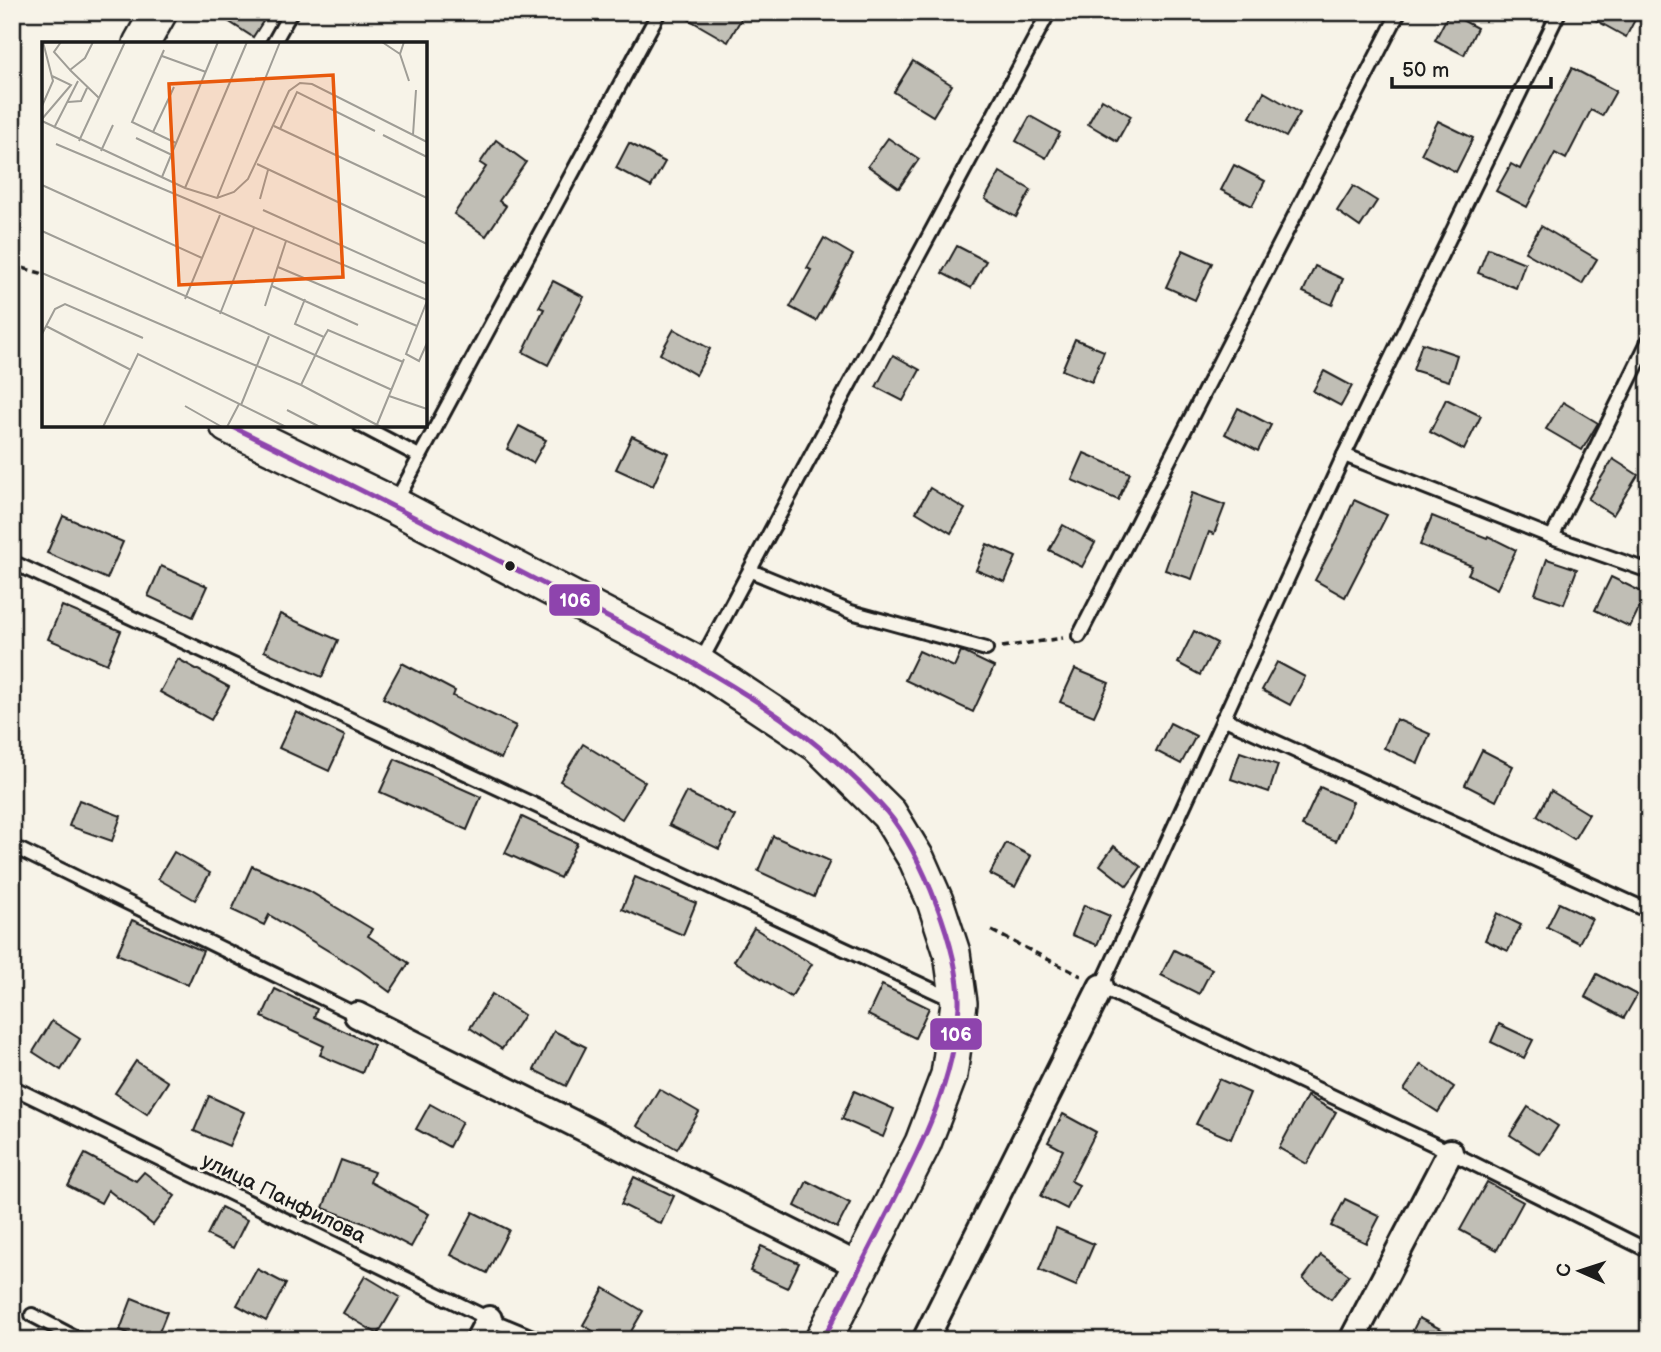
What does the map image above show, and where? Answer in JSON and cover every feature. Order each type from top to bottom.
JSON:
[{"type":"main road","points":[[142,42],[159,12]]},
{"type":"main road","points":[[232,427],[393,505],[699,666],[818,744],[889,814],[917,860],[935,901],[952,953],[959,1003],[949,1075],[923,1143],[823,1340]]},
{"type":"street","points":[[925,1340],[1101,987]]},
{"type":"street","points":[[357,1016],[861,1267]]},
{"type":"street","points":[[1352,1340],[1450,1152]]},
{"type":"lane","points":[[274,42],[291,12]]},
{"type":"lane","points":[[393,505],[659,12]]},
{"type":"lane","points":[[699,666],[1049,12]]},
{"type":"lane","points":[[1079,636],[1399,12]]},
{"type":"lane","points":[[1559,12],[1344,456],[1101,987],[1450,1152],[1649,1251]]},
{"type":"lane","points":[[1552,537],[1649,340]]},
{"type":"lane","points":[[364,427],[419,456]]},
{"type":"lane","points":[[1344,456],[1552,537],[1649,571]]},
{"type":"lane","points":[[12,562],[959,1003]]},
{"type":"lane","points":[[751,571],[852,612],[986,649]]},
{"type":"lane","points":[[1223,718],[1649,911]]},
{"type":"lane","points":[[12,846],[357,1016]]},
{"type":"lane","name":"улица Панфилова","points":[[12,1087],[483,1329],[540,1340]]},
{"type":"lane","points":[[32,1315],[80,1340]]},
{"type":"path","points":[[12,265],[42,273]]},
{"type":"path","points":[[986,649],[1079,636]]},
{"type":"path","points":[[992,931],[1101,987]]},
{"type":"building","points":[[214,12],[269,12],[253,37]]},
{"type":"building","points":[[676,12],[745,12],[728,42]]},
{"type":"building","points":[[1581,12],[1639,12],[1626,37]]},
{"type":"building","points":[[1449,13],[1477,28],[1464,55],[1435,40]]},
{"type":"building","points":[[913,61],[952,85],[933,116],[894,92]]},
{"type":"building","points":[[1572,68],[1616,91],[1602,116],[1591,110],[1566,159],[1555,153],[1527,207],[1496,191],[1511,164],[1520,169]]},
{"type":"building","points":[[1264,92],[1300,113],[1286,137],[1250,117]]},
{"type":"building","points":[[1102,99],[1131,116],[1117,141],[1088,124]]},
{"type":"building","points":[[1030,116],[1060,133],[1046,158],[1016,141]]},
{"type":"building","points":[[1438,121],[1473,138],[1456,172],[1421,154]]},
{"type":"building","points":[[888,138],[919,159],[899,188],[868,166]]},
{"type":"building","points":[[496,140],[526,162],[499,201],[506,206],[486,236],[454,214],[486,167],[480,163]]},
{"type":"building","points":[[629,143],[665,162],[651,187],[616,168]]},
{"type":"building","points":[[1234,165],[1265,181],[1252,206],[1221,190]]},
{"type":"building","points":[[1000,172],[1031,190],[1016,217],[985,199]]},
{"type":"building","points":[[1353,186],[1377,201],[1360,227],[1337,211]]},
{"type":"building","points":[[1541,226],[1597,259],[1582,284],[1525,252]]},
{"type":"building","points":[[824,238],[853,255],[816,321],[790,307],[811,270],[807,268]]},
{"type":"building","points":[[957,246],[986,261],[971,288],[942,273]]},
{"type":"building","points":[[1488,248],[1525,263],[1516,288],[1478,273]]},
{"type":"building","points":[[1183,250],[1212,263],[1195,300],[1166,287]]},
{"type":"building","points":[[1315,266],[1343,279],[1332,305],[1303,292]]},
{"type":"building","points":[[553,281],[584,297],[548,365],[523,352],[544,309],[539,307]]},
{"type":"building","points":[[674,329],[710,349],[696,375],[660,354]]},
{"type":"building","points":[[1075,339],[1104,351],[1092,382],[1062,370]]},
{"type":"building","points":[[1422,343],[1457,355],[1449,381],[1413,370]]},
{"type":"building","points":[[893,355],[920,370],[903,401],[876,387]]},
{"type":"building","points":[[1324,371],[1352,386],[1341,406],[1313,391]]},
{"type":"building","points":[[1446,399],[1481,416],[1464,450],[1430,432]]},
{"type":"building","points":[[1563,402],[1598,423],[1582,450],[1546,429]]},
{"type":"building","points":[[1238,408],[1271,425],[1258,451],[1225,434]]},
{"type":"building","points":[[519,426],[546,440],[533,463],[507,449]]},
{"type":"building","points":[[632,436],[668,453],[653,486],[616,469]]},
{"type":"building","points":[[1084,453],[1130,473],[1118,500],[1072,480]]},
{"type":"building","points":[[1613,459],[1638,475],[1613,515],[1588,499]]},
{"type":"building","points":[[930,488],[965,509],[951,533],[916,512]]},
{"type":"building","points":[[1192,493],[1225,505],[1214,534],[1209,532],[1192,579],[1165,570]]},
{"type":"building","points":[[1354,500],[1387,515],[1345,597],[1315,580]]},
{"type":"building","points":[[63,516],[123,542],[107,579],[47,553]]},
{"type":"building","points":[[1432,516],[1487,538],[1488,536],[1516,550],[1497,589],[1468,574],[1472,566],[1420,545]]},
{"type":"building","points":[[1063,525],[1095,543],[1082,567],[1049,550]]},
{"type":"building","points":[[987,544],[1016,557],[1005,582],[976,570]]},
{"type":"building","points":[[1547,559],[1577,569],[1564,604],[1535,594]]},
{"type":"building","points":[[161,566],[207,586],[193,617],[148,596]]},
{"type":"building","points":[[1611,577],[1646,594],[1630,627],[1595,610]]},
{"type":"building","points":[[62,606],[121,631],[107,664],[48,639]]},
{"type":"building","points":[[280,614],[338,640],[322,677],[264,651]]},
{"type":"building","points":[[1194,631],[1217,643],[1200,675],[1178,663]]},
{"type":"building","points":[[919,651],[954,667],[961,651],[994,667],[973,712],[905,680]]},
{"type":"building","points":[[178,659],[229,687],[211,720],[160,692]]},
{"type":"building","points":[[1277,662],[1305,677],[1290,705],[1262,690]]},
{"type":"building","points":[[402,663],[455,691],[453,696],[516,726],[501,759],[383,698]]},
{"type":"building","points":[[1075,669],[1109,683],[1094,716],[1060,702]]},
{"type":"building","points":[[296,712],[345,736],[329,771],[279,748]]},
{"type":"building","points":[[1396,719],[1430,734],[1418,763],[1384,748]]},
{"type":"building","points":[[1170,723],[1196,736],[1181,764],[1156,751]]},
{"type":"building","points":[[583,744],[645,782],[622,819],[560,781]]},
{"type":"building","points":[[1482,750],[1513,766],[1496,801],[1465,785]]},
{"type":"building","points":[[1240,752],[1278,765],[1269,792],[1231,779]]},
{"type":"building","points":[[395,759],[481,797],[467,830],[380,792]]},
{"type":"building","points":[[1320,787],[1353,802],[1336,841],[1302,826]]},
{"type":"building","points":[[1551,791],[1589,814],[1574,839],[1537,816]]},
{"type":"building","points":[[686,792],[735,816],[719,849],[669,825]]},
{"type":"building","points":[[79,800],[121,816],[112,841],[69,826]]},
{"type":"building","points":[[522,817],[577,843],[560,878],[505,853]]},
{"type":"building","points":[[773,836],[830,861],[814,897],[758,871]]},
{"type":"building","points":[[1006,843],[1031,856],[1015,887],[990,874]]},
{"type":"building","points":[[1114,846],[1141,867],[1127,886],[1100,865]]},
{"type":"building","points":[[174,852],[210,873],[195,900],[158,879]]},
{"type":"building","points":[[252,866],[309,891],[372,929],[368,936],[409,963],[390,992],[360,970],[269,915],[264,925],[232,910]]},
{"type":"building","points":[[635,877],[696,903],[683,935],[622,909]]},
{"type":"building","points":[[1559,903],[1592,919],[1579,943],[1547,927]]},
{"type":"building","points":[[1084,905],[1110,916],[1097,945],[1072,935]]},
{"type":"building","points":[[1497,913],[1521,925],[1508,951],[1485,940]]},
{"type":"building","points":[[132,920],[203,951],[188,985],[117,954]]},
{"type":"building","points":[[754,928],[812,964],[791,997],[734,961]]},
{"type":"building","points":[[1174,950],[1212,969],[1199,994],[1161,975]]},
{"type":"building","points":[[1597,974],[1637,995],[1624,1018],[1585,997]]},
{"type":"building","points":[[882,985],[929,1008],[915,1038],[868,1015]]},
{"type":"building","points":[[275,989],[317,1009],[314,1017],[374,1045],[362,1073],[320,1055],[324,1046],[262,1017]]},
{"type":"building","points":[[492,994],[524,1015],[502,1049],[470,1028]]},
{"type":"building","points":[[52,1021],[80,1039],[61,1070],[33,1052]]},
{"type":"building","points":[[1499,1024],[1533,1040],[1524,1058],[1491,1042]]},
{"type":"building","points":[[554,1031],[586,1047],[566,1086],[534,1070]]},
{"type":"building","points":[[136,1061],[168,1082],[147,1114],[115,1093]]},
{"type":"building","points":[[1421,1064],[1454,1087],[1438,1112],[1404,1090]]},
{"type":"building","points":[[1219,1079],[1250,1093],[1231,1139],[1196,1124]]},
{"type":"building","points":[[659,1089],[699,1112],[677,1149],[637,1126]]},
{"type":"building","points":[[854,1091],[894,1109],[883,1137],[842,1119]]},
{"type":"building","points":[[209,1096],[244,1112],[229,1146],[194,1131]]},
{"type":"building","points":[[1307,1096],[1336,1112],[1307,1164],[1279,1148]]},
{"type":"building","points":[[430,1104],[462,1122],[449,1147],[416,1129]]},
{"type":"building","points":[[1528,1107],[1558,1126],[1540,1154],[1510,1135]]},
{"type":"building","points":[[1063,1114],[1096,1132],[1071,1181],[1079,1185],[1067,1209],[1041,1196],[1063,1150],[1048,1142]]},
{"type":"building","points":[[85,1154],[136,1181],[144,1172],[175,1196],[153,1225],[108,1190],[101,1203],[68,1186]]},
{"type":"building","points":[[341,1160],[374,1172],[370,1182],[429,1214],[411,1247],[369,1225],[323,1208]]},
{"type":"building","points":[[634,1177],[674,1196],[661,1224],[621,1204]]},
{"type":"building","points":[[807,1181],[850,1203],[837,1228],[795,1206]]},
{"type":"building","points":[[1487,1182],[1523,1202],[1497,1250],[1460,1230]]},
{"type":"building","points":[[1345,1199],[1380,1216],[1366,1243],[1331,1226]]},
{"type":"building","points":[[221,1207],[247,1220],[233,1248],[207,1235]]},
{"type":"building","points":[[473,1212],[509,1230],[487,1273],[451,1255]]},
{"type":"building","points":[[1056,1228],[1094,1244],[1076,1286],[1039,1270]]},
{"type":"building","points":[[761,1246],[799,1263],[787,1288],[750,1271]]},
{"type":"building","points":[[1321,1255],[1349,1275],[1331,1299],[1303,1279]]},
{"type":"building","points":[[257,1269],[286,1284],[266,1321],[237,1305]]},
{"type":"building","points":[[365,1276],[400,1297],[378,1334],[343,1313]]},
{"type":"building","points":[[604,1288],[643,1311],[626,1340],[608,1340],[583,1325]]},
{"type":"building","points":[[132,1298],[167,1312],[156,1340],[145,1340],[120,1330]]},
{"type":"building","points":[[1419,1318],[1462,1340],[1408,1340]]},
{"type":"transit line","name":"106","points":[[233,427],[652,640],[737,689],[817,745],[853,777],[900,829],[925,877],[946,932],[958,984],[956,1033],[943,1087],[924,1138],[823,1340]]}]
